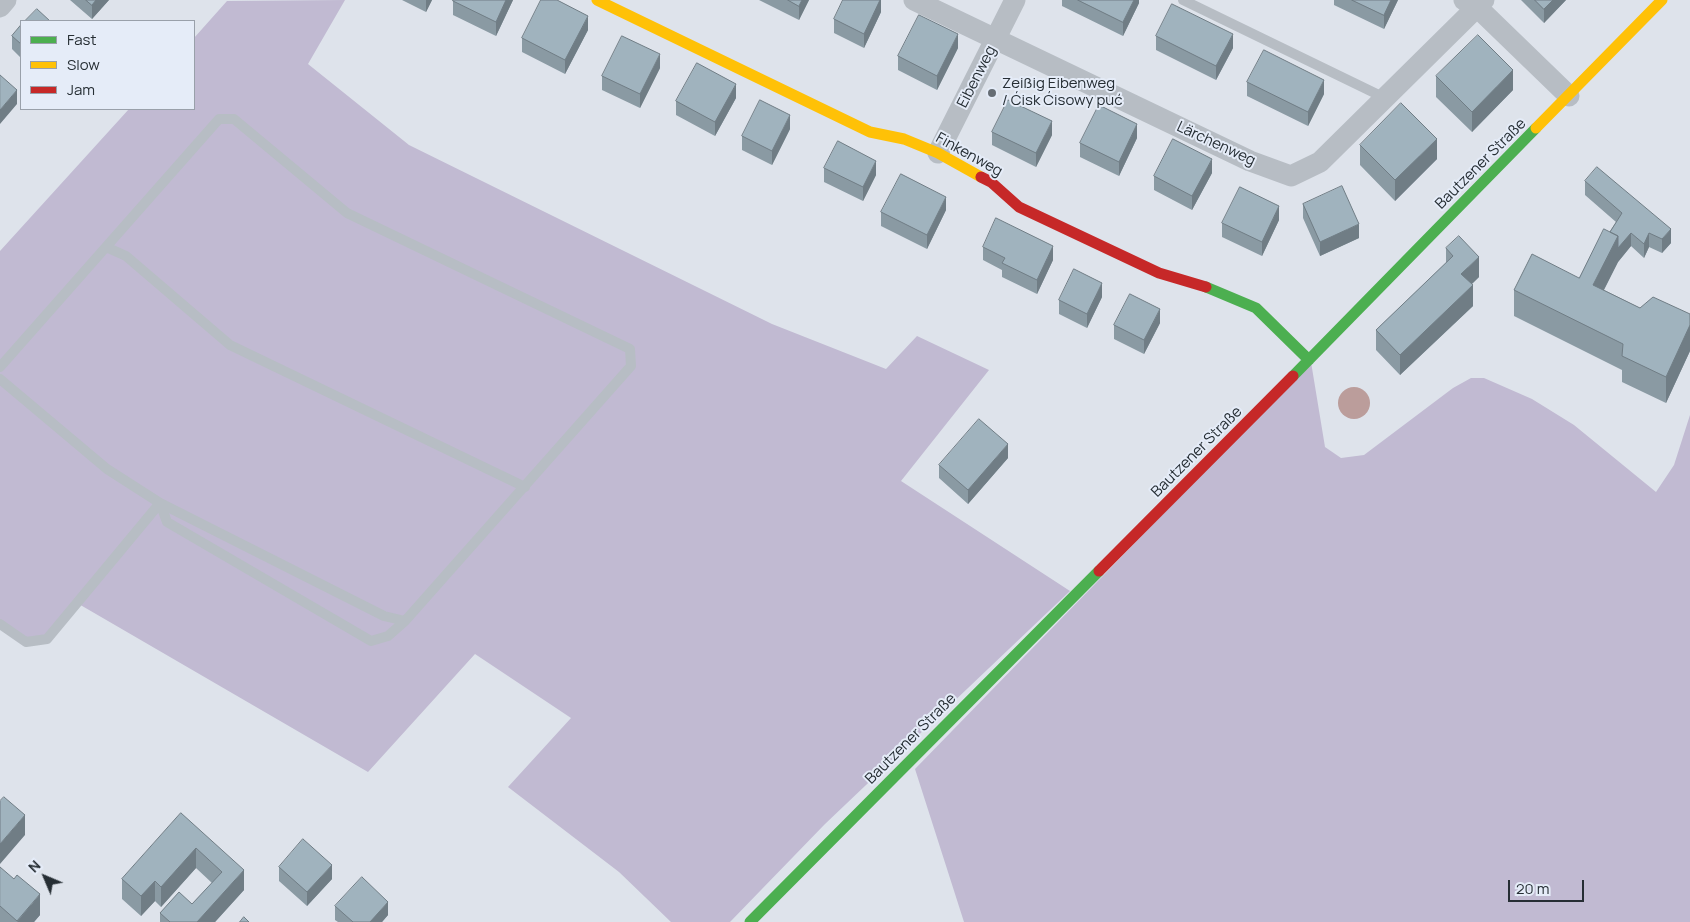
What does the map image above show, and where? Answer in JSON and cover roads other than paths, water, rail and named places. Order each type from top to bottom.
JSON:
[{"type":"street","points":[[0,7],[6,0]]},
{"type":"street","name":"Finkenweg","points":[[597,0],[870,132],[904,139],[938,153],[992,182],[1019,206],[1158,272],[1195,282],[1256,308],[1309,360]]},
{"type":"street","name":"Lärchenweg","points":[[914,0],[996,41],[1250,161],[1291,176],[1320,162],[1385,98],[1475,2]]},
{"type":"street","name":"Eibenweg","points":[[938,153],[1015,0]]},
{"type":"street","name":"Bautzener Straße","points":[[750,922],[1309,360],[1662,0]]},
{"type":"street","points":[[1475,2],[1569,96]]},
{"type":"lane","points":[[1183,0],[1385,98]]},
{"type":"lane","points":[[0,367],[219,119],[234,119],[347,213],[630,349],[631,366],[525,488],[405,621],[388,636],[371,641],[167,522],[160,503]]},
{"type":"lane","points":[[106,247],[126,256],[230,345],[525,488]]},
{"type":"lane","points":[[0,379],[107,469],[160,503],[384,616],[405,621]]},
{"type":"lane","points":[[0,624],[26,642],[47,639],[160,503]]},
{"type":"place","name":"Zeißig Eibenweg / Ćisk Ćisowy puć","points":[[992,93]]}]
